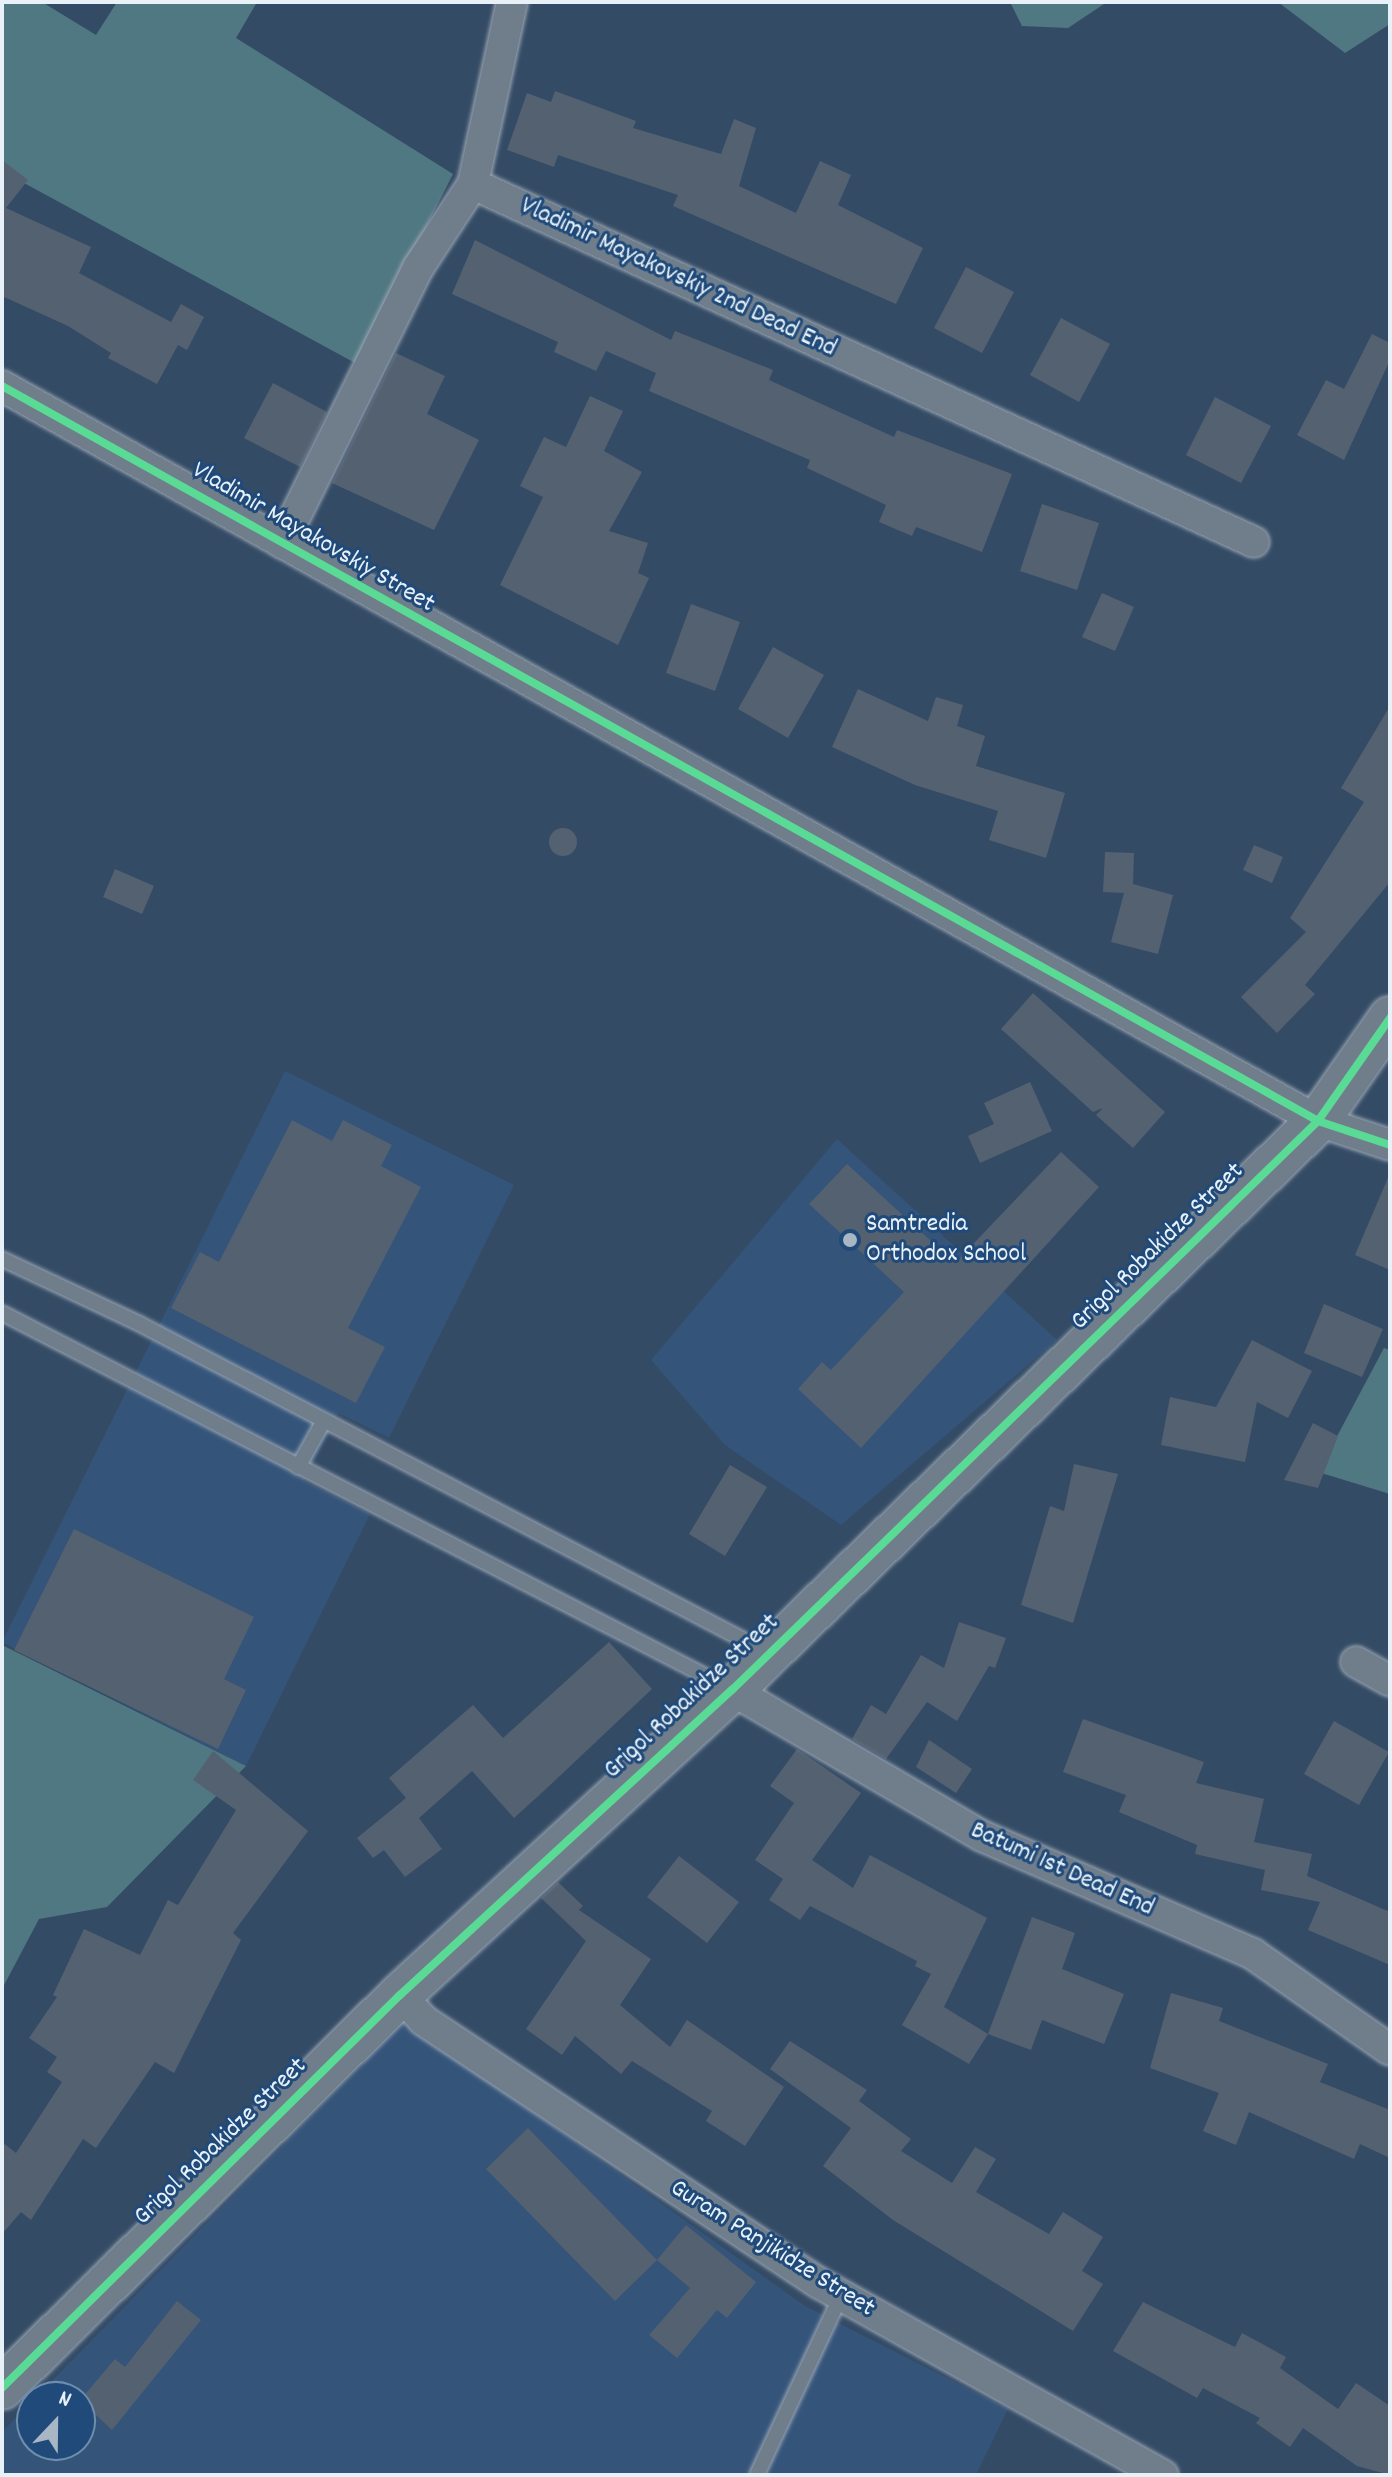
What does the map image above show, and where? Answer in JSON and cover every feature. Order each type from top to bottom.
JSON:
[{"type":"street","points":[[282,543],[418,268],[473,184],[512,2]]},
{"type":"street","name":"Vladimir Mayakovskiy 2nd Dead End","points":[[473,184],[1254,542]]},
{"type":"street","name":"Vladimir Mayakovskiy Street","points":[[2,386],[1318,1121],[1390,1145]]},
{"type":"street","name":"Grigol Robakidze Street","points":[[2,2388],[400,1995],[732,1690],[1318,1121],[1390,1018]]},
{"type":"street","points":[[1356,1662],[1390,1681]]},
{"type":"street","name":"Batumi 1st Dead End","points":[[732,1690],[982,1836],[1253,1954],[1390,2050]]},
{"type":"street","name":"Guram Panjikidze Street","points":[[400,1995],[423,2020],[841,2296],[1163,2475]]},
{"type":"lane","points":[[2,1259],[138,1323],[322,1424],[769,1653]]},
{"type":"lane","points":[[2,1313],[732,1690]]},
{"type":"lane","points":[[298,1467],[322,1424]]},
{"type":"lane","points":[[757,2475],[841,2296]]},
{"type":"shaded area","points":[[285,1071],[514,1185],[389,1438],[338,1413],[304,1481],[370,1514],[246,1766],[2,1642]]},
{"type":"shaded area","name":"Samtredia Orthodox School","points":[[837,1139],[1057,1340],[841,1525],[725,1445],[651,1360]]},
{"type":"shaded area","points":[[405,2021],[805,2306],[1008,2409],[976,2475],[2,2475],[2,2432],[16,2418],[16,2461],[96,2461],[96,2381],[52,2381]]},
{"type":"green space","points":[[2,2],[42,2],[96,35],[117,2],[257,2],[236,38],[453,174],[357,364],[2,171]]},
{"type":"green space","points":[[1010,2],[1107,2],[1068,28],[1022,26]]},
{"type":"green space","points":[[1278,2],[1390,2],[1390,24],[1345,53]]},
{"type":"green space","points":[[1384,1348],[1390,1350],[1390,1494],[1318,1472]]},
{"type":"green space","points":[[2,1645],[246,1766],[107,1907],[39,1919],[2,1989]]},
{"type":"building","points":[[555,91],[636,121],[633,128],[721,154],[734,119],[756,128],[739,186],[796,213],[820,161],[851,175],[838,205],[923,248],[896,304],[673,206],[678,195],[558,155],[554,167],[507,150],[527,93],[551,102]]},
{"type":"building","points":[[2,160],[28,180],[6,208],[91,247],[79,273],[171,322],[181,304],[204,317],[187,350],[178,345],[157,384],[108,358],[111,353],[68,326],[2,296]]},
{"type":"building","points":[[475,240],[671,340],[675,331],[773,370],[769,380],[894,437],[897,430],[1012,474],[982,552],[916,527],[912,536],[879,522],[886,505],[807,468],[810,460],[649,391],[656,373],[606,351],[596,371],[554,352],[558,342],[452,294]]},
{"type":"building","points":[[966,267],[1014,292],[982,353],[934,328]]},
{"type":"building","points":[[1061,318],[1110,344],[1079,402],[1030,375]]},
{"type":"building","points":[[1372,334],[1390,343],[1390,360],[1344,460],[1297,435],[1326,380],[1344,389]]},
{"type":"building","points":[[396,353],[445,376],[427,414],[479,440],[434,530],[332,483]]},
{"type":"building","points":[[273,383],[327,412],[300,467],[244,438]]},
{"type":"building","points":[[590,396],[623,411],[604,451],[642,472],[609,531],[648,543],[638,573],[649,578],[618,645],[500,585],[543,497],[520,486],[544,437],[566,447]]},
{"type":"building","points":[[1215,397],[1271,426],[1241,483],[1186,455]]},
{"type":"building","points":[[1042,504],[1099,523],[1077,590],[1020,571]]},
{"type":"building","points":[[1102,593],[1134,607],[1115,651],[1082,637]]},
{"type":"building","points":[[691,604],[740,622],[715,691],[666,673]]},
{"type":"building","points":[[773,647],[824,675],[788,738],[738,709]]},
{"type":"building","points":[[858,689],[928,721],[936,697],[963,705],[957,726],[985,736],[976,766],[1065,793],[1046,858],[989,840],[998,811],[915,785],[832,747]]},
{"type":"building","points":[[1390,706],[1390,882],[1305,985],[1315,994],[1277,1033],[1241,997],[1306,932],[1290,918],[1364,802],[1341,788]]},
{"type":"building","points":[[563,828],[573,832],[577,842],[573,852],[563,856],[553,852],[549,842],[553,832]]},
{"type":"building","points":[[1254,845],[1283,857],[1272,883],[1243,870]]},
{"type":"building","points":[[1105,852],[1134,853],[1133,884],[1173,895],[1158,954],[1111,942],[1124,893],[1103,892]]},
{"type":"building","points":[[115,869],[154,886],[142,914],[103,897]]},
{"type":"building","points":[[1033,993],[1165,1112],[1133,1148],[1096,1115],[1103,1108],[1093,1112],[1001,1029]]},
{"type":"building","points":[[1030,1082],[1052,1131],[980,1163],[968,1136],[994,1124],[984,1103]]},
{"type":"building","points":[[292,1120],[332,1141],[343,1120],[392,1145],[381,1166],[421,1187],[348,1328],[385,1347],[356,1403],[171,1308],[200,1252],[219,1262]]},
{"type":"building","points":[[1061,1152],[1099,1187],[861,1448],[798,1389],[822,1362],[831,1370],[904,1292],[809,1204],[847,1164],[955,1263]]},
{"type":"building","points":[[1390,1173],[1390,1270],[1355,1255]]},
{"type":"building","points":[[1324,1304],[1383,1329],[1362,1377],[1304,1353]]},
{"type":"building","points":[[1252,1340],[1312,1371],[1288,1418],[1257,1402],[1245,1462],[1161,1445],[1170,1397],[1216,1407]]},
{"type":"building","points":[[1313,1423],[1338,1436],[1318,1488],[1284,1480]]},
{"type":"building","points":[[1074,1464],[1118,1474],[1073,1623],[1021,1605],[1050,1506],[1064,1511]]},
{"type":"building","points":[[730,1465],[767,1487],[725,1556],[689,1534]]},
{"type":"building","points":[[74,1529],[254,1617],[224,1679],[246,1690],[218,1749],[14,1650]]},
{"type":"building","points":[[959,1622],[1006,1638],[995,1668],[989,1666],[957,1721],[927,1702],[886,1759],[852,1739],[871,1705],[886,1714],[921,1655],[944,1668]]},
{"type":"building","points":[[609,1642],[652,1689],[547,1788],[514,1818],[472,1771],[419,1818],[442,1849],[405,1877],[384,1850],[373,1858],[357,1838],[406,1798],[389,1778],[473,1705],[503,1738]]},
{"type":"building","points":[[1083,1719],[1204,1762],[1196,1783],[1264,1799],[1254,1842],[1312,1854],[1307,1876],[1390,1912],[1390,1965],[1308,1930],[1320,1902],[1261,1890],[1265,1870],[1195,1854],[1197,1845],[1119,1812],[1126,1795],[1063,1772]]},
{"type":"building","points":[[1334,1721],[1389,1752],[1359,1805],[1304,1774]]},
{"type":"building","points":[[929,1740],[972,1769],[956,1793],[916,1767]]},
{"type":"building","points":[[797,1749],[861,1793],[812,1860],[853,1888],[870,1855],[987,1918],[944,2007],[988,2034],[969,2064],[902,2025],[931,1974],[915,1966],[917,1961],[810,1906],[800,1920],[769,1900],[783,1879],[755,1860],[794,1803],[770,1786]]},
{"type":"building","points":[[213,1751],[308,1831],[233,1933],[241,1940],[174,2073],[155,2062],[96,2148],[83,2139],[31,2220],[21,2212],[2,2234],[2,2142],[16,2153],[62,2082],[47,2072],[57,2057],[29,2038],[57,1997],[53,1995],[84,1929],[140,1955],[168,1900],[178,1905],[236,1810],[193,1780]]},
{"type":"building","points":[[679,1856],[739,1902],[707,1943],[647,1897]]},
{"type":"building","points":[[558,1882],[583,1906],[579,1910],[651,1959],[620,2005],[670,2047],[687,2020],[784,2087],[745,2146],[706,2121],[712,2111],[632,2061],[621,2074],[575,2036],[562,2055],[526,2029],[586,1941],[541,1898]]},
{"type":"building","points":[[1032,1917],[1075,1933],[1062,1969],[1124,1994],[1104,2044],[1042,2020],[1031,2050],[988,2034]]},
{"type":"building","points":[[1171,1993],[1223,2008],[1219,2021],[1328,2064],[1320,2082],[1390,2110],[1390,2158],[1360,2144],[1354,2159],[1249,2112],[1236,2145],[1203,2131],[1219,2093],[1150,2068]]},
{"type":"building","points":[[790,2041],[867,2090],[859,2101],[911,2139],[901,2151],[952,2183],[975,2147],[996,2159],[976,2192],[1049,2234],[1063,2212],[1103,2237],[1082,2271],[1103,2284],[1073,2331],[893,2220],[823,2166],[851,2128],[770,2069]]},
{"type":"building","points":[[528,2128],[657,2260],[615,2301],[486,2169]]},
{"type":"building","points":[[686,2225],[756,2282],[727,2318],[717,2310],[677,2358],[649,2335],[690,2288],[657,2260]]},
{"type":"building","points":[[177,2301],[201,2320],[112,2430],[96,2415],[96,2381],[115,2359],[125,2367]]},
{"type":"building","points":[[1143,2302],[1235,2347],[1242,2333],[1286,2357],[1280,2368],[1338,2409],[1356,2383],[1390,2406],[1390,2475],[1357,2466],[1303,2428],[1290,2447],[1256,2423],[1260,2418],[1203,2388],[1197,2398],[1113,2351]]},
{"type":"cycle path","points":[[2,386],[1318,1121],[1390,1145]]},
{"type":"cycle path","points":[[2,2388],[400,1995],[732,1690],[1318,1121],[1390,1018]]},
{"type":"place","name":"Samtredia Orthodox School","points":[[850,1240]]}]
